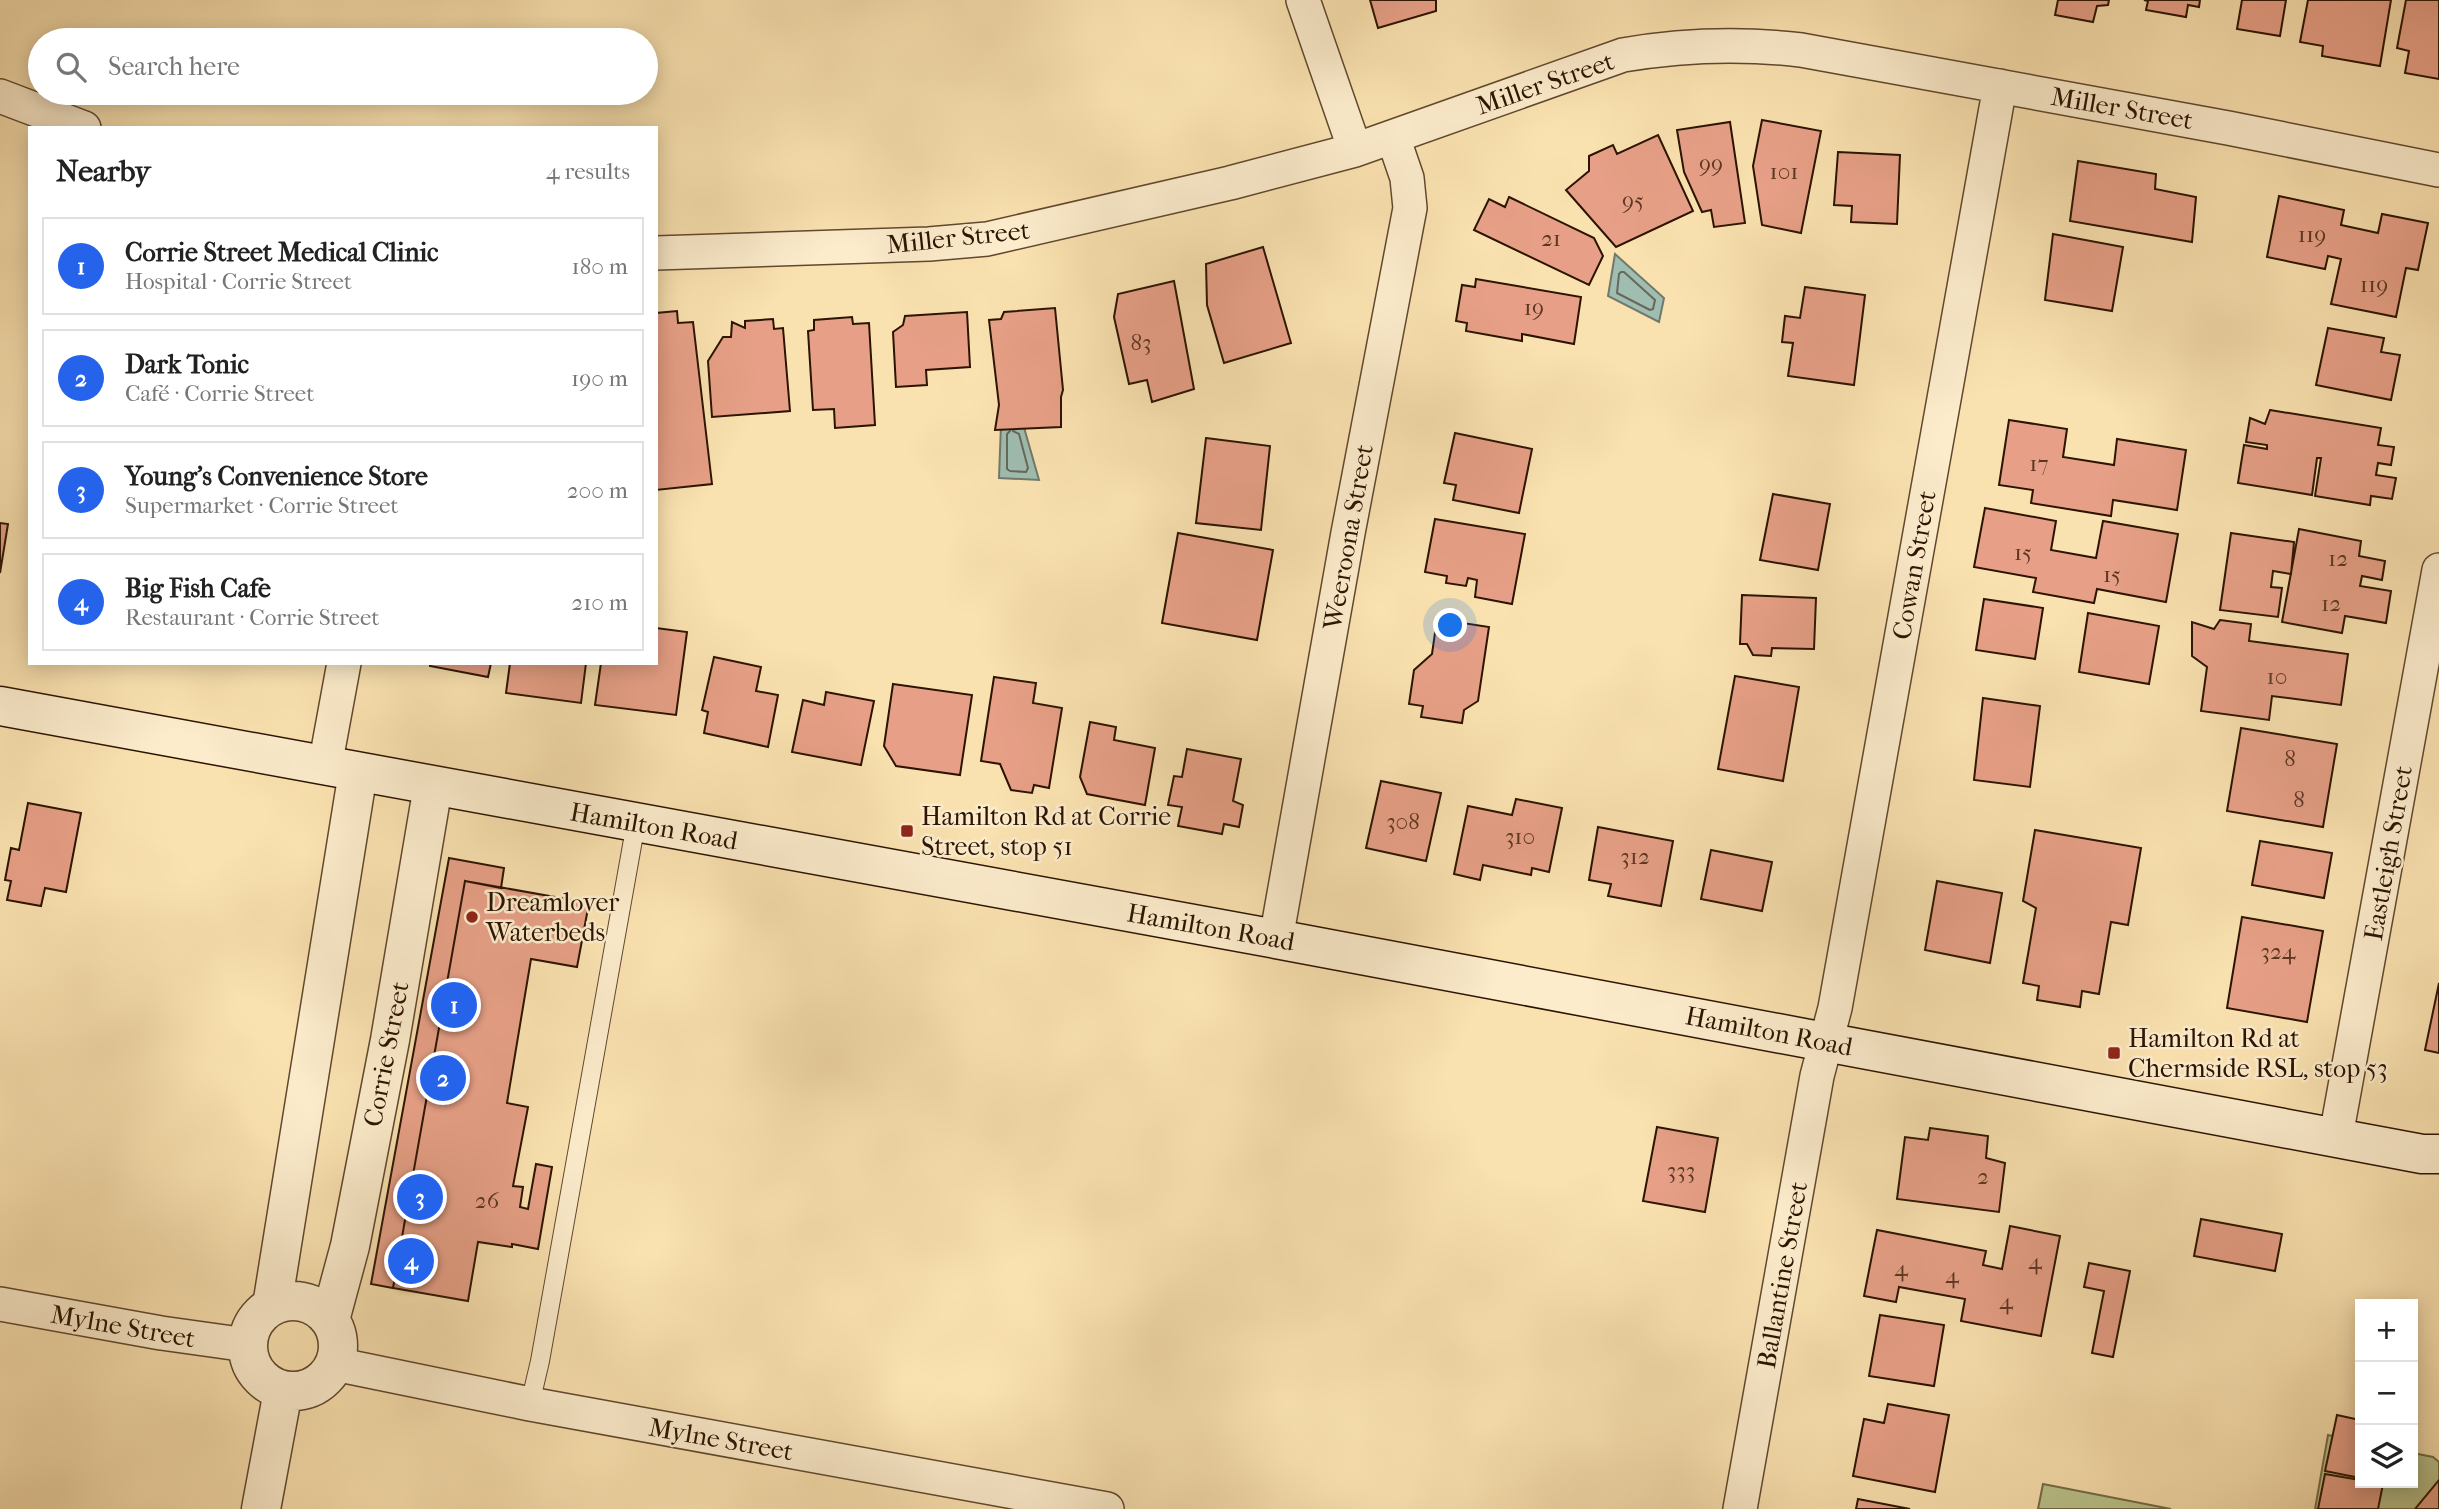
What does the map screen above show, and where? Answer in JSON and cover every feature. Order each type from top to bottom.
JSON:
[{"type":"main road","name":"Hamilton Road","points":[[0,706],[1276,939],[2433,1156]]},
{"type":"main road","points":[[272,1306],[342,769]]},
{"type":"main road","name":"Corrie Street","points":[[330,1320],[350,1246],[390,1040],[433,786]]},
{"type":"main road","points":[[285,1301],[298,1301],[310,1304],[330,1320],[337,1335],[335,1364],[326,1378],[313,1387],[299,1392],[283,1391],[268,1385],[257,1375],[249,1361],[247,1345],[254,1322],[272,1306],[285,1301]]},
{"type":"main road","points":[[261,1509],[283,1391]]},
{"type":"street","points":[[1303,0],[1355,150]]},
{"type":"street","name":"Miller Street","points":[[658,253],[929,244],[987,239],[1230,183],[1355,150],[1623,55],[1716,45],[1759,45],[1801,50],[2228,128],[2439,170]]},
{"type":"street","name":"Cowan Street","points":[[1825,1042],[1836,1001],[2000,86]]},
{"type":"street","points":[[0,96],[79,126]]},
{"type":"street","name":"Weeroona Street","points":[[1276,939],[1410,208],[1408,178],[1392,137]]},
{"type":"street","name":"Eastleigh Street","points":[[2336,1136],[2439,570]]},
{"type":"street","points":[[342,769],[344,665]]},
{"type":"street","name":"Ballantine Street","points":[[1740,1509],[1825,1042]]},
{"type":"street","name":"Mylne Street","points":[[0,1304],[161,1334],[247,1345]]},
{"type":"street","name":"Mylne Street","points":[[335,1364],[530,1404],[1107,1509]]},
{"type":"lane","points":[[530,1404],[540,1361],[636,823]]},
{"type":"green space","points":[[2328,1435],[2355,1441],[2355,1488],[2418,1488],[2418,1454],[2433,1457],[2439,1462],[2439,1509],[2315,1509]]},
{"type":"green space","points":[[2043,1484],[2171,1509],[2038,1509]]},
{"type":"water","points":[[1615,254],[1664,298],[1659,322],[1608,296]]},
{"type":"water","points":[[1001,424],[1023,424],[1039,480],[999,478]]},
{"type":"building","points":[[1370,0],[1436,0],[1436,11],[1378,28]]},
{"type":"building","points":[[2058,0],[2109,0],[2108,5],[2097,6],[2093,22],[2055,15]]},
{"type":"building","points":[[2144,0],[2200,0],[2199,7],[2188,5],[2186,17],[2146,10],[2148,1]]},
{"type":"building","points":[[2242,0],[2286,0],[2280,36],[2237,29]]},
{"type":"building","points":[[2308,0],[2391,0],[2380,66],[2322,56],[2323,46],[2300,42]]},
{"type":"building","points":[[2406,0],[2439,0],[2439,79],[2405,73],[2409,51],[2397,48]]},
{"type":"building","points":[[1762,120],[1821,131],[1801,233],[1762,225],[1753,166]]},
{"type":"building","points":[[1730,122],[1745,223],[1714,227],[1711,210],[1702,212],[1684,172],[1677,130]]},
{"type":"building","points":[[1658,135],[1693,211],[1616,247],[1566,190],[1589,171],[1589,156],[1613,145],[1617,154]]},
{"type":"building","points":[[1838,152],[1900,155],[1897,224],[1851,222],[1852,206],[1834,205]]},
{"type":"building","points":[[2078,161],[2156,174],[2155,189],[2196,197],[2192,242],[2070,221]]},
{"type":"building","points":[[2279,196],[2344,210],[2341,225],[2378,233],[2382,214],[2428,223],[2418,270],[2406,268],[2396,317],[2331,304],[2341,259],[2328,256],[2325,269],[2267,257]]},
{"type":"building","points":[[1509,197],[1594,238],[1603,256],[1589,285],[1474,230],[1489,199],[1505,207]]},
{"type":"building","points":[[2053,234],[2123,247],[2112,311],[2045,300]]},
{"type":"building","points":[[1263,247],[1291,343],[1224,363],[1207,305],[1206,264]]},
{"type":"building","points":[[1476,279],[1581,297],[1574,344],[1522,334],[1522,341],[1466,331],[1467,323],[1456,321],[1462,285],[1475,287]]},
{"type":"building","points":[[1174,281],[1194,389],[1152,402],[1147,380],[1129,384],[1114,317],[1118,294]]},
{"type":"building","points":[[1805,287],[1865,295],[1854,385],[1788,376],[1793,343],[1782,342],[1785,316],[1800,318]]},
{"type":"building","points":[[1055,308],[1063,390],[1061,427],[995,430],[999,405],[989,320],[1001,319],[1004,312]]},
{"type":"building","points":[[677,311],[678,323],[693,322],[712,484],[658,490],[658,313]]},
{"type":"building","points":[[967,312],[970,367],[926,370],[927,385],[896,387],[893,332],[903,325],[905,316]]},
{"type":"building","points":[[852,317],[853,324],[869,323],[875,425],[835,428],[834,409],[813,410],[808,331],[814,330],[814,320]]},
{"type":"building","points":[[773,319],[774,329],[783,328],[790,411],[712,417],[708,361],[723,337],[731,337],[732,322],[745,328],[745,321]]},
{"type":"building","points":[[2328,328],[2384,338],[2381,352],[2400,355],[2391,400],[2316,385]]},
{"type":"building","points":[[2270,410],[2381,428],[2378,445],[2394,447],[2391,465],[2378,463],[2376,475],[2396,478],[2392,499],[2371,496],[2370,505],[2315,496],[2321,458],[2317,458],[2312,495],[2238,483],[2244,445],[2267,449],[2267,445],[2246,442],[2250,418],[2265,424]]},
{"type":"building","points":[[2009,420],[2067,429],[2063,457],[2114,465],[2117,439],[2186,450],[2177,510],[2113,500],[2111,516],[2031,503],[2033,490],[1999,485]]},
{"type":"building","points":[[1455,433],[1532,449],[1519,513],[1453,500],[1456,485],[1444,483]]},
{"type":"building","points":[[1206,438],[1270,446],[1261,530],[1196,523]]},
{"type":"building","points":[[1773,494],[1830,504],[1818,570],[1760,560]]},
{"type":"building","points":[[1985,508],[2056,521],[2051,550],[2096,558],[2103,521],[2178,534],[2166,602],[2097,589],[2094,603],[2033,592],[2036,578],[1974,567]]},
{"type":"building","points":[[1435,519],[1525,534],[1512,604],[1475,597],[1477,580],[1468,578],[1466,586],[1446,583],[1447,576],[1425,572]]},
{"type":"building","points":[[0,523],[8,524],[0,573]]},
{"type":"building","points":[[2299,529],[2361,541],[2359,556],[2385,561],[2382,580],[2362,576],[2360,586],[2391,591],[2386,623],[2345,616],[2342,633],[2282,622]]},
{"type":"building","points":[[1178,533],[1273,550],[1257,640],[1162,623]]},
{"type":"building","points":[[2231,533],[2294,542],[2291,574],[2273,571],[2271,587],[2282,588],[2278,617],[2220,610]]},
{"type":"building","points":[[1742,595],[1816,598],[1814,649],[1772,648],[1771,656],[1753,655],[1747,644],[1740,644]]},
{"type":"building","points":[[1984,599],[2043,608],[2035,659],[1976,650]]},
{"type":"building","points":[[2088,613],[2159,626],[2149,684],[2079,672]]},
{"type":"building","points":[[1437,619],[1489,627],[1478,701],[1464,710],[1462,723],[1421,717],[1423,706],[1409,704],[1414,670],[1432,654]]},
{"type":"building","points":[[2220,620],[2251,624],[2249,641],[2348,654],[2341,705],[2272,696],[2269,720],[2201,711],[2207,667],[2192,656],[2192,622],[2214,629]]},
{"type":"building","points":[[658,628],[687,632],[676,715],[595,705],[601,665],[658,665]]},
{"type":"building","points":[[714,657],[761,667],[756,691],[778,695],[768,747],[704,733],[708,712],[702,710]]},
{"type":"building","points":[[430,665],[491,665],[488,677]]},
{"type":"building","points":[[510,665],[586,665],[581,703],[506,693]]},
{"type":"building","points":[[1735,676],[1799,687],[1783,781],[1718,769]]},
{"type":"building","points":[[994,677],[1036,683],[1033,703],[1062,708],[1049,788],[1034,785],[1032,793],[1011,790],[1000,764],[981,761]]},
{"type":"building","points":[[893,684],[972,695],[960,775],[896,766],[884,746]]},
{"type":"building","points":[[826,692],[874,701],[861,765],[792,752],[803,700],[824,705]]},
{"type":"building","points":[[1983,698],[2040,706],[2030,787],[1974,780]]},
{"type":"building","points":[[1090,722],[1116,727],[1114,740],[1155,748],[1145,805],[1087,794],[1080,777]]},
{"type":"building","points":[[2241,728],[2337,744],[2323,827],[2227,811]]},
{"type":"building","points":[[1187,749],[1241,759],[1233,801],[1243,805],[1239,827],[1224,824],[1222,834],[1178,826],[1182,807],[1168,805],[1174,776],[1182,777]]},
{"type":"building","points":[[1381,781],[1441,793],[1426,861],[1366,848]]},
{"type":"building","points":[[1516,799],[1562,808],[1549,872],[1532,868],[1531,875],[1483,865],[1480,880],[1454,874],[1468,806],[1512,815]]},
{"type":"building","points":[[28,803],[81,813],[66,892],[45,888],[41,906],[7,900],[11,881],[5,880],[11,848],[19,850]]},
{"type":"building","points":[[1598,827],[1673,841],[1661,906],[1608,896],[1611,884],[1589,880]]},
{"type":"building","points":[[2035,830],[2141,848],[2128,925],[2111,922],[2099,994],[2082,991],[2080,1007],[2037,1000],[2039,986],[2023,983],[2036,908],[2023,901]]},
{"type":"building","points":[[2260,841],[2332,853],[2324,898],[2252,885]]},
{"type":"building","points":[[1711,850],[1772,862],[1762,911],[1701,899]]},
{"type":"building","points":[[449,858],[504,868],[501,888],[465,881],[393,1288],[371,1284]]},
{"type":"building","points":[[465,881],[589,903],[577,967],[531,959],[507,1103],[528,1107],[513,1186],[523,1187],[520,1207],[528,1209],[536,1164],[552,1167],[538,1249],[478,1242],[468,1301],[393,1288]]},
{"type":"building","points":[[1937,881],[2002,893],[1990,963],[1925,950]]},
{"type":"building","points":[[2242,917],[2323,931],[2307,1022],[2227,1008]]},
{"type":"building","points":[[2439,983],[2439,1053],[2425,1050]]},
{"type":"building","points":[[1657,1127],[1718,1138],[1705,1212],[1643,1201]]},
{"type":"building","points":[[1930,1128],[1988,1136],[1986,1158],[2005,1163],[1999,1212],[1897,1199],[1905,1137],[1928,1140]]},
{"type":"building","points":[[2201,1219],[2282,1234],[2275,1271],[2194,1256]]},
{"type":"building","points":[[2010,1226],[2060,1236],[2041,1336],[1961,1321],[1965,1299],[1899,1287],[1896,1302],[1864,1296],[1877,1230],[1986,1251],[1983,1265],[2002,1269]]},
{"type":"building","points":[[2089,1263],[2130,1271],[2113,1357],[2092,1353],[2104,1291],[2084,1287]]},
{"type":"building","points":[[1880,1315],[1944,1325],[1934,1386],[1869,1376]]},
{"type":"building","points":[[1888,1404],[1949,1415],[1935,1492],[1853,1476],[1864,1419],[1884,1423]]},
{"type":"building","points":[[2337,1415],[2355,1419],[2355,1477],[2325,1471]]},
{"type":"building","points":[[2325,1474],[2355,1479],[2355,1488],[2382,1488],[2378,1509],[2318,1509]]},
{"type":"building","points":[[2439,1480],[2439,1509],[2415,1509]]},
{"type":"building","points":[[1858,1499],[1910,1509],[1856,1509]]},
{"type":"place","name":"Hamilton Rd at Corrie Street, stop 51","points":[[907,831]]},
{"type":"place","name":"Dreamlover Waterbeds","points":[[472,917]]},
{"type":"place","name":"Corrie Street Medical Clinic","points":[[454,1005]]},
{"type":"place","name":"Hamilton Rd at Chermside RSL, stop 53","points":[[2114,1053]]},
{"type":"place","name":"Dark Tonic","points":[[443,1078]]},
{"type":"place","name":"Young's Convenience Store","points":[[420,1197]]},
{"type":"place","name":"Big Fish Cafe","points":[[411,1261]]}]
